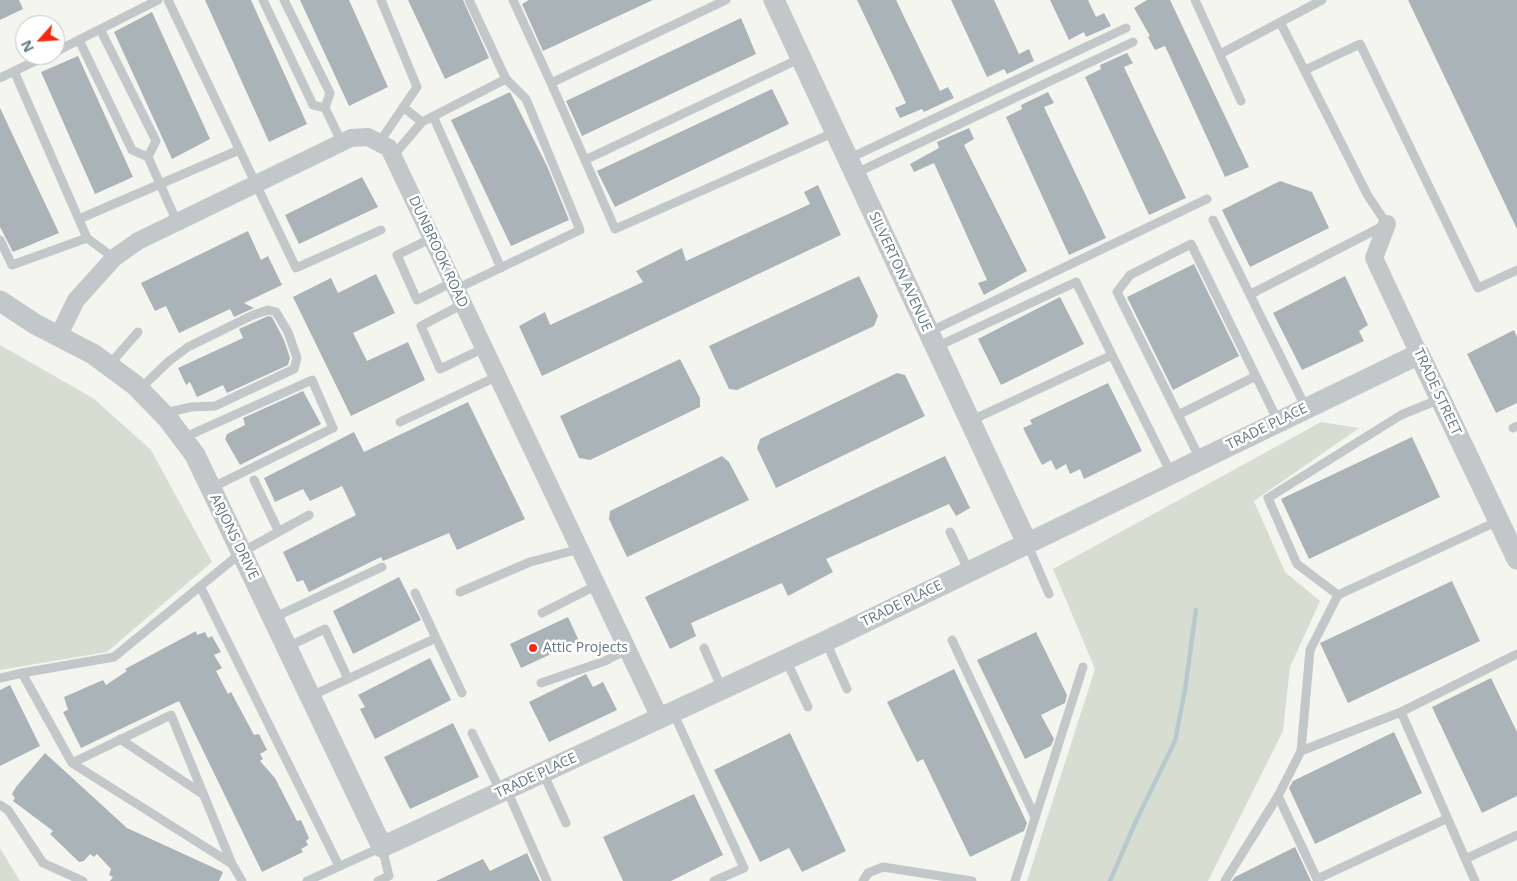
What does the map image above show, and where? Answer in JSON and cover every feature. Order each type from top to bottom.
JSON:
[{"type":"street","name":"SILVERTON AVENUE","points":[[779,2],[801,58],[1027,543]]},
{"type":"street","points":[[58,335],[76,300],[114,258],[138,240],[352,138],[368,137],[379,142]]},
{"type":"street","name":"DUNBROOK ROAD","points":[[379,142],[389,148],[628,649],[666,716]]},
{"type":"street","name":"TRADE STREET","points":[[1387,224],[1374,258],[1517,559]]},
{"type":"street","name":"ARJONS DRIVE","points":[[0,300],[35,324],[93,354],[139,389],[163,414],[195,455],[382,847]]},
{"type":"street","name":"TRADE PLACE","points":[[382,847],[826,642],[969,570],[1419,354]]},
{"type":"lane","points":[[65,47],[158,0]]},
{"type":"lane","points":[[168,0],[296,268],[381,230]]},
{"type":"lane","points":[[263,0],[313,105],[325,108]]},
{"type":"lane","points":[[284,0],[330,92],[325,108],[342,143]]},
{"type":"lane","points":[[379,142],[417,87],[381,0]]},
{"type":"lane","points":[[469,0],[506,80],[526,99],[580,230],[501,268],[457,292],[421,326],[440,369],[484,348]]},
{"type":"lane","points":[[513,0],[615,228],[835,132]]},
{"type":"lane","points":[[551,83],[726,0]]},
{"type":"lane","points":[[1195,0],[1241,101]]},
{"type":"lane","points":[[1220,54],[1322,0]]},
{"type":"lane","points":[[1251,294],[1387,224],[1368,196],[1280,22]]},
{"type":"lane","points":[[851,166],[1126,28]]},
{"type":"lane","points":[[100,30],[156,141],[148,157]]},
{"type":"lane","points":[[79,40],[132,150],[148,157],[177,222]]},
{"type":"lane","points":[[851,166],[1133,42]]},
{"type":"lane","points":[[1305,70],[1360,44],[1478,288],[1517,270]]},
{"type":"lane","points":[[585,160],[801,58]]},
{"type":"lane","points":[[0,78],[27,65]]},
{"type":"lane","points":[[14,71],[87,238],[114,258]]},
{"type":"lane","points":[[393,156],[422,122],[506,80]]},
{"type":"lane","points":[[403,107],[422,122]]},
{"type":"lane","points":[[433,116],[501,268]]},
{"type":"lane","points":[[79,218],[239,150]]},
{"type":"lane","points":[[932,340],[1207,200]]},
{"type":"lane","points":[[1213,220],[1306,408]]},
{"type":"lane","points":[[0,240],[12,264],[87,238]]},
{"type":"lane","points":[[432,238],[397,256],[416,300],[457,292]]},
{"type":"lane","points":[[1200,459],[1117,292],[1130,274],[1191,244],[1279,421]]},
{"type":"lane","points":[[932,340],[1076,282],[1171,474]]},
{"type":"lane","points":[[139,389],[169,361],[188,348],[254,315],[268,310],[276,312],[288,332],[297,358],[294,369],[215,406],[191,407],[163,414]]},
{"type":"lane","points":[[109,366],[138,332]]},
{"type":"lane","points":[[970,421],[1112,355]]},
{"type":"lane","points":[[400,422],[498,376]]},
{"type":"lane","points":[[1178,415],[1256,376]]},
{"type":"lane","points":[[183,439],[312,380],[333,428],[211,488]]},
{"type":"lane","points":[[1338,595],[1297,564],[1268,498],[1401,415],[1440,399]]},
{"type":"lane","points":[[254,480],[278,530]]},
{"type":"lane","points":[[0,678],[114,657],[242,552],[278,530],[309,515]]},
{"type":"lane","points":[[1225,881],[1278,796],[1301,751],[1310,650],[1338,595],[1498,520]]},
{"type":"lane","points":[[950,532],[969,570]]},
{"type":"lane","points":[[1027,543],[1049,594]]},
{"type":"lane","points":[[460,592],[530,562],[580,549]]},
{"type":"lane","points":[[273,618],[382,567]]},
{"type":"lane","points":[[542,612],[597,585]]},
{"type":"lane","points":[[200,586],[340,866]]},
{"type":"lane","points":[[415,593],[462,694]]},
{"type":"lane","points":[[287,647],[325,629],[348,679]]},
{"type":"lane","points":[[311,696],[436,638]]},
{"type":"lane","points":[[952,640],[1035,817]]},
{"type":"lane","points":[[826,642],[847,689]]},
{"type":"lane","points":[[704,648],[722,689]]},
{"type":"lane","points":[[541,682],[605,661],[628,649]]},
{"type":"lane","points":[[1301,751],[1401,712],[1517,654]]},
{"type":"lane","points":[[786,660],[808,707]]},
{"type":"lane","points":[[1015,881],[1083,666]]},
{"type":"lane","points":[[22,673],[72,763],[232,864]]},
{"type":"lane","points":[[1401,712],[1446,819],[1475,881]]},
{"type":"lane","points":[[72,763],[171,715],[232,864],[242,881]]},
{"type":"lane","points":[[666,716],[744,868],[714,881]]},
{"type":"lane","points":[[472,733],[504,791],[547,881]]},
{"type":"lane","points":[[120,739],[204,796]]},
{"type":"lane","points":[[542,773],[566,823]]},
{"type":"lane","points":[[1278,796],[1318,880],[1446,819]]},
{"type":"lane","points":[[0,805],[8,810],[43,863],[84,881]]},
{"type":"lane","points":[[1464,859],[1517,836]]},
{"type":"lane","points":[[307,881],[382,847],[389,876],[378,881]]},
{"type":"lane","points":[[863,881],[868,873],[883,867],[972,881]]},
{"type":"shaded area","points":[[0,345],[93,398],[151,450],[212,562],[107,652],[0,670]]},
{"type":"shaded area","points":[[1321,422],[1359,428],[1254,501],[1285,572],[1320,601],[1290,667],[1283,731],[1208,881],[1027,881],[1095,669],[1053,569]]},
{"type":"shaded area","points":[[0,848],[20,881],[0,881]]},
{"type":"building","points":[[0,0],[19,0],[23,9],[0,20]]},
{"type":"building","points":[[205,0],[251,0],[307,124],[269,142]]},
{"type":"building","points":[[300,0],[349,0],[388,87],[349,106]]},
{"type":"building","points":[[408,0],[463,0],[489,58],[445,79]]},
{"type":"building","points":[[529,0],[653,0],[543,51],[522,4]]},
{"type":"building","points":[[857,0],[896,0],[940,91],[948,87],[954,98],[924,112],[922,109],[900,118],[895,108],[906,103]]},
{"type":"building","points":[[951,0],[994,0],[1019,54],[1029,49],[1034,61],[1007,74],[1004,69],[987,77]]},
{"type":"building","points":[[1050,0],[1088,0],[1096,17],[1104,13],[1111,26],[1086,37],[1084,32],[1069,40]]},
{"type":"building","points":[[1147,0],[1170,0],[1249,167],[1225,177],[1165,46],[1155,50],[1148,37],[1150,36],[1134,8]]},
{"type":"building","points":[[1408,0],[1517,0],[1517,229]]},
{"type":"building","points":[[152,12],[210,139],[172,159],[114,32]]},
{"type":"building","points":[[741,18],[756,54],[582,136],[566,101]]},
{"type":"building","points":[[1127,53],[1133,63],[1124,67],[1186,198],[1149,215],[1085,77],[1101,69],[1100,65]]},
{"type":"building","points":[[78,56],[133,177],[95,194],[41,72],[57,65],[65,65],[65,62]]},
{"type":"building","points":[[772,89],[789,124],[615,207],[597,171]]},
{"type":"building","points":[[510,92],[547,166],[569,220],[511,246],[451,120]]},
{"type":"building","points":[[1048,92],[1054,103],[1044,107],[1106,238],[1069,255],[1006,117],[1022,109],[1021,105]]},
{"type":"building","points":[[0,108],[59,233],[13,252],[0,227]]},
{"type":"building","points":[[969,128],[974,139],[964,145],[1027,271],[984,295],[978,283],[987,280],[934,163],[914,172],[910,164],[939,148],[937,142]]},
{"type":"building","points":[[362,177],[378,207],[299,244],[285,215]]},
{"type":"building","points":[[1280,181],[1312,192],[1329,228],[1250,267],[1222,210]]},
{"type":"building","points":[[818,185],[841,235],[542,376],[519,326],[545,312],[550,325],[643,282],[636,271],[682,248],[686,261],[810,204],[804,192]]},
{"type":"building","points":[[248,231],[261,260],[268,256],[282,285],[244,303],[254,308],[234,317],[230,309],[179,333],[166,306],[155,311],[141,283]]},
{"type":"building","points":[[1194,264],[1239,356],[1173,390],[1127,297]]},
{"type":"building","points":[[376,274],[395,313],[353,333],[367,361],[408,342],[425,380],[351,416],[293,297],[331,278],[338,293]]},
{"type":"building","points":[[859,276],[878,316],[874,326],[737,390],[729,389],[709,346]]},
{"type":"building","points":[[1345,276],[1368,325],[1359,331],[1364,341],[1302,370],[1273,313]]},
{"type":"building","points":[[1060,297],[1084,344],[1001,385],[978,339]]},
{"type":"building","points":[[268,316],[272,317],[284,340],[290,358],[288,365],[227,393],[223,385],[197,397],[190,382],[186,385],[178,368],[243,338],[239,329]]},
{"type":"building","points":[[1514,330],[1517,337],[1517,403],[1496,413],[1467,354]]},
{"type":"building","points":[[680,359],[700,398],[700,407],[590,460],[579,458],[560,416]]},
{"type":"building","points":[[897,373],[905,375],[925,416],[776,488],[757,448],[760,439]]},
{"type":"building","points":[[1108,383],[1142,451],[1084,479],[1080,469],[1070,474],[1066,464],[1056,470],[1051,460],[1042,465],[1023,428],[1032,424],[1030,420]]},
{"type":"building","points":[[303,391],[321,424],[240,465],[225,439],[227,434],[245,425],[243,418]]},
{"type":"building","points":[[468,402],[525,519],[457,550],[449,533],[383,561],[381,557],[309,592],[303,580],[297,582],[283,552],[356,515],[342,486],[310,501],[303,489],[275,502],[264,478],[354,432],[364,452]]},
{"type":"building","points":[[1412,437],[1440,497],[1309,559],[1281,499]]},
{"type":"building","points":[[722,456],[729,462],[749,500],[627,557],[609,519],[610,511]]},
{"type":"building","points":[[945,456],[970,508],[956,516],[949,504],[826,559],[833,572],[788,596],[782,583],[691,623],[696,636],[670,649],[645,597]]},
{"type":"building","points":[[399,577],[421,620],[353,654],[333,611]]},
{"type":"building","points":[[1452,581],[1480,641],[1348,703],[1320,643]]},
{"type":"building","points":[[568,617],[579,641],[521,668],[510,644]]},
{"type":"building","points":[[196,631],[197,635],[205,632],[208,638],[212,636],[221,652],[214,655],[222,668],[216,671],[228,694],[231,692],[254,735],[259,734],[267,750],[260,754],[263,759],[260,761],[275,778],[297,821],[301,820],[309,838],[306,841],[308,845],[301,849],[303,852],[262,872],[179,701],[81,748],[63,712],[68,710],[64,697],[103,680],[106,685],[127,671],[125,669]]},
{"type":"building","points":[[1036,632],[1067,695],[1065,703],[1041,715],[1054,739],[1051,746],[1025,759],[977,660]]},
{"type":"building","points":[[430,658],[451,700],[375,739],[360,709],[365,707],[358,695]]},
{"type":"building","points":[[954,669],[1027,823],[1024,831],[970,857],[923,759],[917,762],[887,702]]},
{"type":"building","points":[[586,674],[593,687],[603,682],[617,710],[549,742],[529,702]]},
{"type":"building","points":[[1491,678],[1517,732],[1517,796],[1482,813],[1432,707]]},
{"type":"building","points":[[10,685],[40,746],[0,766],[0,690]]},
{"type":"building","points":[[453,723],[479,777],[410,809],[384,757]]},
{"type":"building","points":[[1394,732],[1422,793],[1315,844],[1289,788],[1293,781]]},
{"type":"building","points":[[790,733],[846,851],[802,872],[789,848],[760,862],[714,770]]},
{"type":"building","points":[[45,753],[127,828],[223,872],[219,881],[110,881],[113,877],[109,875],[111,869],[97,854],[94,857],[90,854],[84,861],[79,862],[50,834],[53,831],[13,801],[15,798],[12,794],[16,787]]},
{"type":"building","points":[[694,794],[723,855],[671,881],[623,881],[603,837]]},
{"type":"building","points":[[1295,847],[1311,881],[1232,881],[1235,877]]},
{"type":"building","points":[[527,853],[540,881],[436,881],[483,859],[490,871]]},
{"type":"waterway","points":[[1110,881],[1136,821],[1175,741],[1185,690],[1196,610]]},
{"type":"place","name":"Attic Projects","points":[[533,648]]}]
